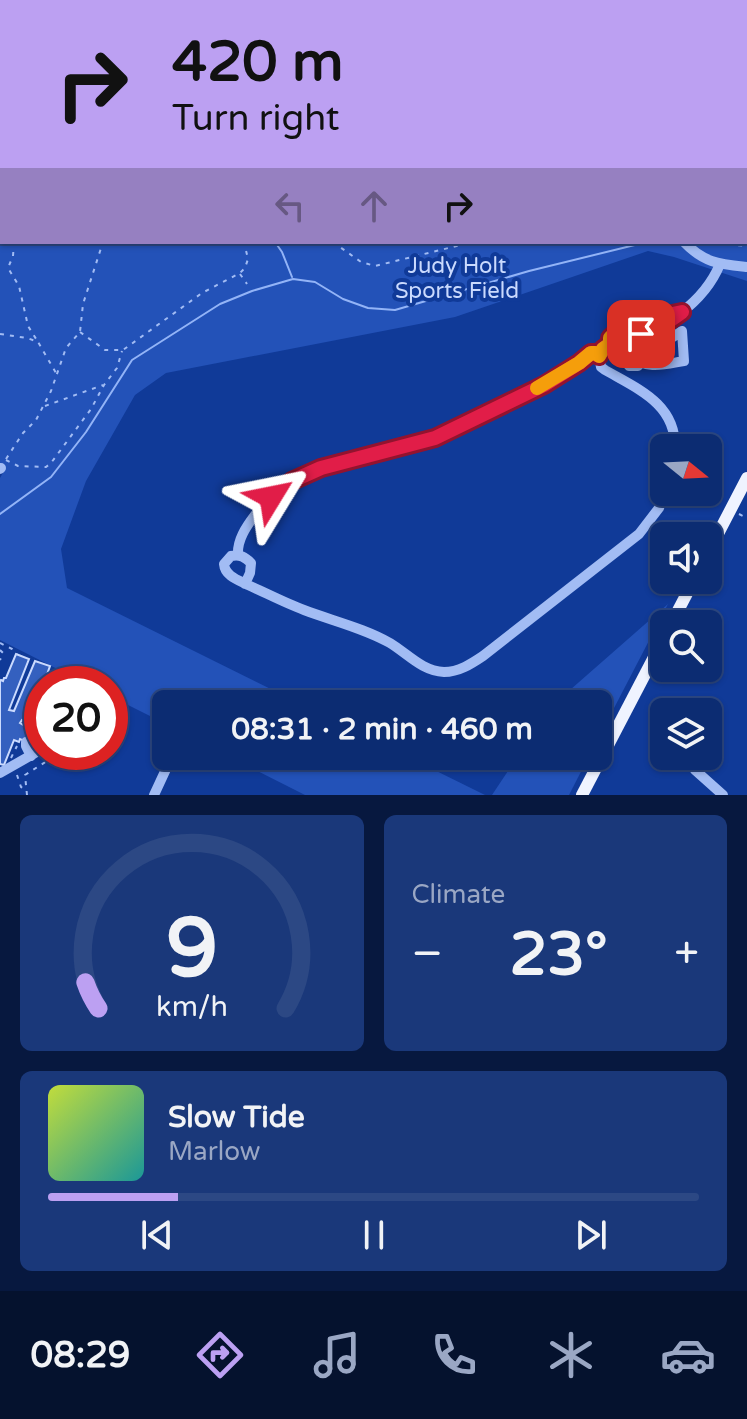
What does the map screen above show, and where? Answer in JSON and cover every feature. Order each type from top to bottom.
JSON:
[{"type":"main road","points":[[722,526],[747,478]]},
{"type":"main road","points":[[582,795],[650,665]]},
{"type":"street","points":[[686,244],[704,259],[747,267]]},
{"type":"street","points":[[674,434],[664,411],[643,392],[601,367],[599,356],[603,349],[618,342],[648,319],[682,312],[706,289],[720,264]]},
{"type":"street","points":[[618,342],[629,366],[638,366],[642,362]]},
{"type":"street","points":[[238,555],[241,537],[258,511],[292,481],[321,468],[435,438],[544,385],[591,353],[599,356]]},
{"type":"street","points":[[245,584],[251,563],[238,555],[227,559],[225,570],[245,584],[369,633],[432,670],[457,670],[483,656],[639,534],[660,506]]},
{"type":"street","points":[[0,773],[24,760]]},
{"type":"street","points":[[154,795],[166,770]]},
{"type":"street","points":[[695,770],[723,795]]},
{"type":"path","points":[[8,268],[14,244]]},
{"type":"path","points":[[102,244],[83,304],[80,332],[66,348],[36,420],[23,433],[2,465],[46,467],[51,463],[91,409],[117,368],[123,350],[202,293],[240,273],[248,259],[244,244]]},
{"type":"path","points":[[336,244],[361,262],[375,266],[465,244]]},
{"type":"path","points":[[714,244],[747,246]]},
{"type":"path","points":[[0,268],[8,268]]},
{"type":"path","points":[[8,268],[19,286],[28,326],[57,375]]},
{"type":"path","points":[[240,273],[247,284]]},
{"type":"path","points":[[80,332],[105,350],[123,350]]},
{"type":"path","points":[[0,334],[38,342]]},
{"type":"path","points":[[44,406],[104,385]]},
{"type":"path","points":[[0,643],[17,654]]},
{"type":"path","points":[[0,650],[3,653],[0,660]]},
{"type":"path","points":[[14,766],[21,787],[26,789]]},
{"type":"path","points":[[27,795],[25,775],[33,770]]},
{"type":"green space","name":"Judy Holt Sports Field","points":[[0,244],[747,244],[747,281],[648,251],[455,317],[166,373],[135,395],[86,481],[61,549],[67,588],[273,690],[152,690],[152,717],[128,705],[128,666],[51,666],[0,640],[0,478],[5,469],[0,466]]},
{"type":"green space","points":[[650,620],[650,639],[612,712],[612,690],[570,690]]},
{"type":"green space","points":[[256,770],[434,770],[485,795],[305,795]]},
{"type":"green space","points":[[509,770],[582,770],[569,795],[492,795]]},
{"type":"building","points":[[16,654],[29,659],[9,710],[14,711],[24,687],[24,721],[20,723],[24,725],[24,741],[14,740],[4,765],[0,764],[0,681],[6,678]]},
{"type":"building","points":[[35,661],[50,666],[33,666]]},
{"type":"waterway","points":[[276,244],[292,277]]},
{"type":"waterway","points":[[0,514],[51,477],[86,432],[132,360],[220,304],[293,279],[315,282],[343,299],[368,308],[395,310],[529,271],[639,244]]},
{"type":"slow traffic","points":[[537,388],[591,353],[599,356],[614,334]]},
{"type":"route","points":[[271,497],[292,481],[321,468],[417,444],[450,432],[544,385],[591,353],[599,356],[614,334],[620,335],[648,319],[682,312],[665,324],[641,334]]}]
